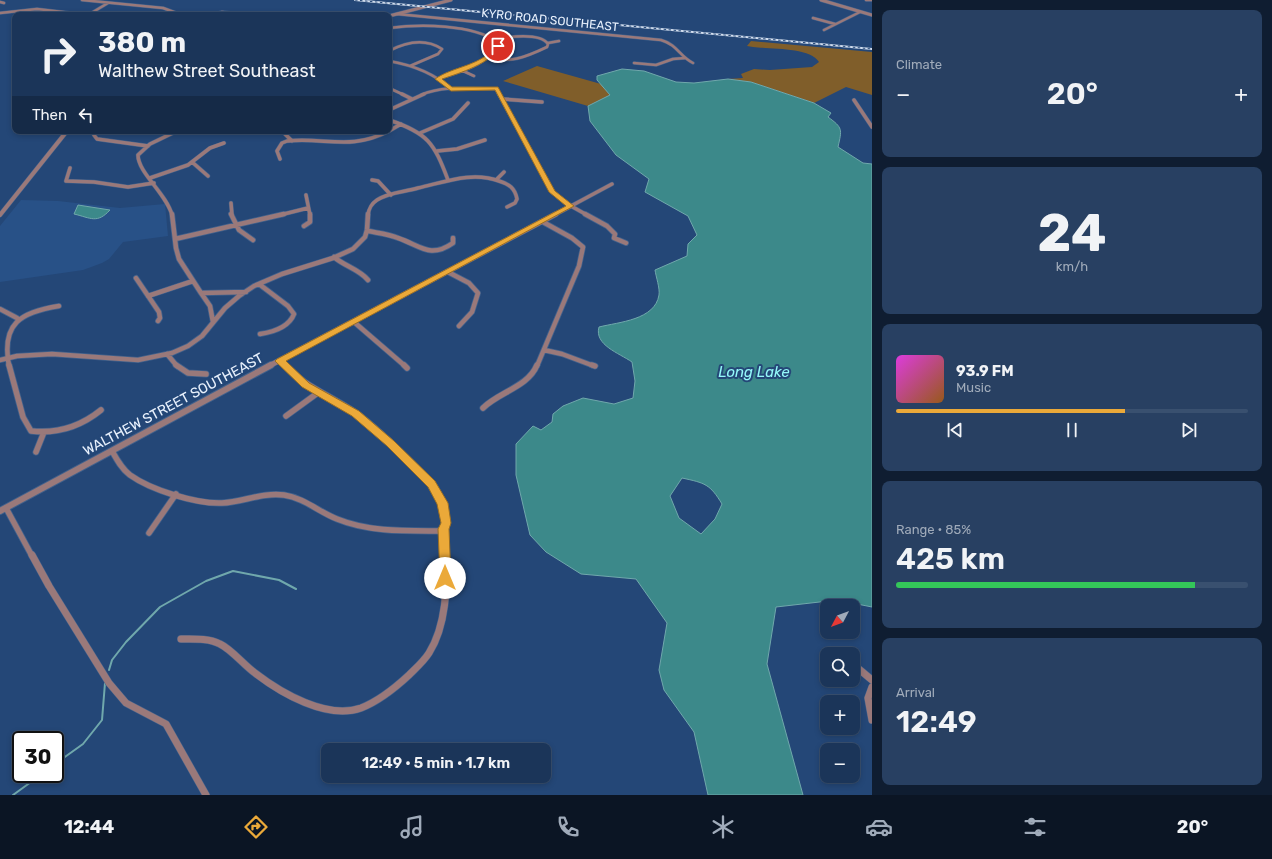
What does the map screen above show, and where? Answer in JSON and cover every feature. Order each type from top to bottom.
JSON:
[{"type":"street","points":[[82,0],[110,1],[162,8],[173,12]]},
{"type":"street","points":[[98,0],[167,8],[179,12]]},
{"type":"street","points":[[392,15],[451,0]]},
{"type":"street","points":[[823,0],[872,15]]},
{"type":"street","points":[[866,0],[872,0]]},
{"type":"street","points":[[93,12],[110,1]]},
{"type":"street","points":[[0,12],[37,10],[57,12]]},
{"type":"street","points":[[824,30],[860,12]]},
{"type":"street","name":"KYRO ROAD SOUTHEAST","points":[[397,14],[661,40],[676,45],[685,58],[693,63]]},
{"type":"street","points":[[813,18],[835,24]]},
{"type":"street","points":[[392,28],[412,26],[481,33],[495,38],[528,36],[539,38],[548,42],[559,41]]},
{"type":"street","points":[[438,79],[471,67],[485,58],[497,49],[498,42],[495,38]]},
{"type":"street","points":[[485,58],[502,61],[515,60],[547,47],[548,42]]},
{"type":"street","points":[[392,50],[414,43],[433,45],[441,48],[447,47]]},
{"type":"street","points":[[410,66],[438,54],[442,51],[441,48]]},
{"type":"street","points":[[634,63],[656,65],[673,59],[685,58]]},
{"type":"street","points":[[392,62],[410,66],[438,79],[451,89]]},
{"type":"street","points":[[461,70],[474,76]]},
{"type":"street","points":[[392,89],[412,99]]},
{"type":"street","points":[[392,109],[429,92],[451,89],[496,89],[552,192],[571,206],[607,226],[615,234],[614,238],[626,243]]},
{"type":"street","points":[[502,99],[542,102]]},
{"type":"street","points":[[854,100],[872,128]]},
{"type":"street","points":[[420,133],[453,119],[468,102]]},
{"type":"street","points":[[392,121],[420,133],[429,140],[437,151],[448,180]]},
{"type":"street","points":[[392,129],[401,124]]},
{"type":"street","points":[[0,215],[65,134]]},
{"type":"street","points":[[95,134],[97,139],[148,146]]},
{"type":"street","points":[[171,134],[142,150],[138,158],[139,164],[154,183],[170,208],[179,261],[210,306],[213,322]]},
{"type":"street","points":[[285,134],[292,141]]},
{"type":"street","points":[[280,159],[277,150],[282,143],[306,140],[326,144],[352,143],[374,138],[383,134]]},
{"type":"street","points":[[437,151],[457,149],[485,140]]},
{"type":"street","points":[[150,178],[176,170],[192,162],[210,148],[224,143]]},
{"type":"street","points":[[192,162],[208,176]]},
{"type":"street","points":[[70,168],[66,181],[94,182],[128,187],[154,183]]},
{"type":"street","points":[[497,179],[504,172]]},
{"type":"street","points":[[0,360],[8,357],[48,352],[138,360],[150,359],[182,349],[201,336],[230,302],[258,284],[288,271],[334,257],[354,248],[366,236],[368,231],[368,212],[372,205],[391,195],[448,180],[475,176],[497,179],[512,188],[517,196],[517,199],[515,203],[506,207]]},
{"type":"street","points":[[372,180],[378,181],[391,195]]},
{"type":"street","name":"WALTHEW STREET SOUTHEAST","points":[[3,509],[612,184]]},
{"type":"street","points":[[304,226],[310,222],[311,217],[305,200],[306,195]]},
{"type":"street","points":[[231,203],[230,211],[233,220],[243,236],[253,240]]},
{"type":"street","points":[[175,239],[237,226],[308,208]]},
{"type":"street","points":[[482,408],[490,401],[522,382],[534,372],[579,266],[583,247],[572,238],[543,222]]},
{"type":"street","points":[[368,231],[397,237],[428,252],[438,252],[447,247],[453,243],[453,238]]},
{"type":"street","points":[[334,257],[343,266],[366,276],[368,280]]},
{"type":"street","points":[[448,272],[460,276],[475,288],[478,293],[475,308],[468,320],[459,326]]},
{"type":"street","points":[[136,278],[159,312],[160,318],[158,321]]},
{"type":"street","points":[[148,296],[192,281]]},
{"type":"street","points":[[258,284],[288,306],[294,314],[286,325],[270,333],[260,334]]},
{"type":"street","points":[[201,293],[246,292]]},
{"type":"street","points":[[59,306],[37,310],[17,318],[7,333],[6,350],[25,422],[31,430],[44,432],[73,427],[89,419],[101,410]]},
{"type":"street","points":[[0,309],[17,318]]},
{"type":"street","points":[[354,322],[407,368]]},
{"type":"street","points":[[544,350],[569,356],[595,366]]},
{"type":"street","points":[[168,354],[184,373],[197,375],[206,374]]},
{"type":"street","points":[[181,639],[192,639],[221,644],[259,678],[276,689],[300,701],[320,708],[336,710],[352,710],[364,707],[380,699],[424,660],[431,650],[441,621],[445,596],[446,564],[444,529],[446,523],[444,510],[438,493],[391,444],[356,413],[306,385],[280,361]]},
{"type":"street","points":[[286,416],[319,392]]},
{"type":"street","points":[[36,452],[44,432]]},
{"type":"street","points":[[112,451],[122,468],[131,476],[176,494],[203,502],[218,503],[280,495],[298,499],[336,519],[371,529],[438,531],[444,529]]},
{"type":"street","points":[[149,533],[176,494]]},
{"type":"street","points":[[3,509],[109,683],[126,703],[166,724],[206,795]]},
{"type":"street","points":[[860,670],[872,680]]},
{"type":"street","points":[[872,687],[868,698],[872,720]]},
{"type":"shaded area","points":[[751,41],[872,52],[872,95],[846,87],[814,103],[751,82],[728,79],[743,78],[741,74],[754,69],[770,70],[812,67],[819,62],[814,57],[799,51],[747,46]]},
{"type":"shaded area","points":[[537,66],[601,84],[610,95],[588,106],[503,81]]},
{"type":"shaded area","points":[[21,200],[58,201],[120,208],[165,204],[168,236],[123,242],[109,259],[83,270],[0,282],[0,226]]},
{"type":"water","name":"Long Lake","points":[[622,69],[644,71],[676,82],[694,83],[728,79],[751,82],[814,103],[831,113],[828,117],[839,127],[841,132],[838,147],[863,163],[872,164],[872,607],[860,605],[860,599],[820,599],[820,602],[776,607],[767,664],[803,795],[708,795],[694,732],[664,690],[659,670],[667,623],[636,579],[581,574],[546,552],[530,535],[516,475],[516,444],[533,426],[541,430],[552,422],[553,414],[563,406],[583,398],[614,404],[633,398],[635,381],[632,362],[604,344],[598,333],[599,327],[626,321],[644,315],[651,310],[659,295],[655,270],[687,256],[688,244],[697,235],[688,216],[645,192],[649,179],[616,155],[590,121],[588,106],[610,95],[597,80],[597,76]],"holes":[[[682,478],[702,483],[714,492],[722,504],[715,519],[701,534],[679,518],[670,496]]]},
{"type":"water","points":[[78,205],[110,210],[101,217],[94,219],[74,214]]},
{"type":"waterway","points":[[109,670],[112,660],[126,642],[160,607],[206,581],[233,571],[279,580],[296,589]]},
{"type":"waterway","points":[[64,758],[83,744],[102,720],[105,683]]},
{"type":"waterway","points":[[13,795],[30,783]]},
{"type":"railway","points":[[355,0],[872,49]]},
{"type":"route","points":[[445,578],[446,564],[444,529],[446,518],[438,493],[391,444],[356,413],[300,381],[280,361],[571,206],[552,192],[496,89],[451,89],[438,79],[471,67],[495,51],[498,46]]}]
